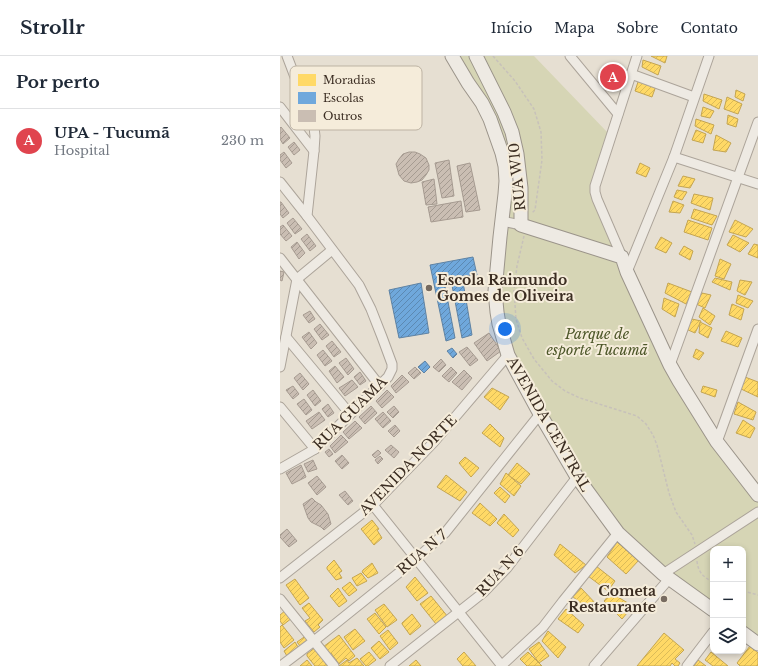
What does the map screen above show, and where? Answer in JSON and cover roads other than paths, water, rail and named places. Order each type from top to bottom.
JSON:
[{"type":"street","points":[[287,56],[291,66]]},
{"type":"street","name":"AVENIDA CENTRAL","points":[[452,56],[482,103],[490,119],[505,166],[505,194],[495,291],[499,324],[508,356],[577,477],[618,533],[666,576],[710,608]]},
{"type":"street","name":"RUA W10","points":[[476,56],[504,112],[512,132],[517,154],[521,224],[622,257]]},
{"type":"street","points":[[570,56],[618,114]]},
{"type":"street","points":[[637,56],[595,185],[597,199],[627,272],[670,365],[717,442],[758,495]]},
{"type":"street","points":[[627,272],[674,157],[709,56]]},
{"type":"street","points":[[631,74],[694,97]]},
{"type":"street","points":[[280,107],[290,120]]},
{"type":"street","points":[[670,365],[758,122]]},
{"type":"street","points":[[298,130],[314,151]]},
{"type":"street","points":[[307,216],[314,151],[314,130]]},
{"type":"street","points":[[674,157],[758,184]]},
{"type":"street","name":"RUA GUAMA","points":[[280,182],[359,285],[371,309],[392,364],[392,369],[388,377],[380,386],[315,449],[280,469]]},
{"type":"street","points":[[502,221],[521,224]]},
{"type":"street","points":[[280,367],[297,279],[332,250]]},
{"type":"street","points":[[280,258],[380,386]]},
{"type":"street","points":[[717,442],[758,329]]},
{"type":"street","points":[[286,337],[350,414]]},
{"type":"street","name":"AVENIDA NORTE","points":[[280,578],[373,505],[433,443],[508,356]]},
{"type":"street","points":[[280,406],[315,449]]},
{"type":"street","name":"RUA N 7","points":[[281,666],[314,641],[445,534],[540,414]]},
{"type":"street","name":"RUA N 6","points":[[390,666],[484,592],[507,568],[577,477]]},
{"type":"street","points":[[373,505],[502,666],[543,627],[618,533]]},
{"type":"street","points":[[594,666],[666,576],[697,552],[758,512]]},
{"type":"street","points":[[280,599],[334,666]]},
{"type":"street","points":[[746,635],[758,644]]},
{"type":"street","points":[[686,666],[710,636]]},
{"type":"place","name":"UPA - Tucumã","points":[[613,77]]},
{"type":"place","name":"Escola Raimundo Gomes de Oliveira","points":[[429,288]]},
{"type":"place","name":"Cometa Restaurante","points":[[664,599]]},
{"type":"park label","name":"Parque de esporte Tucumã","points":[[597,342]]}]
